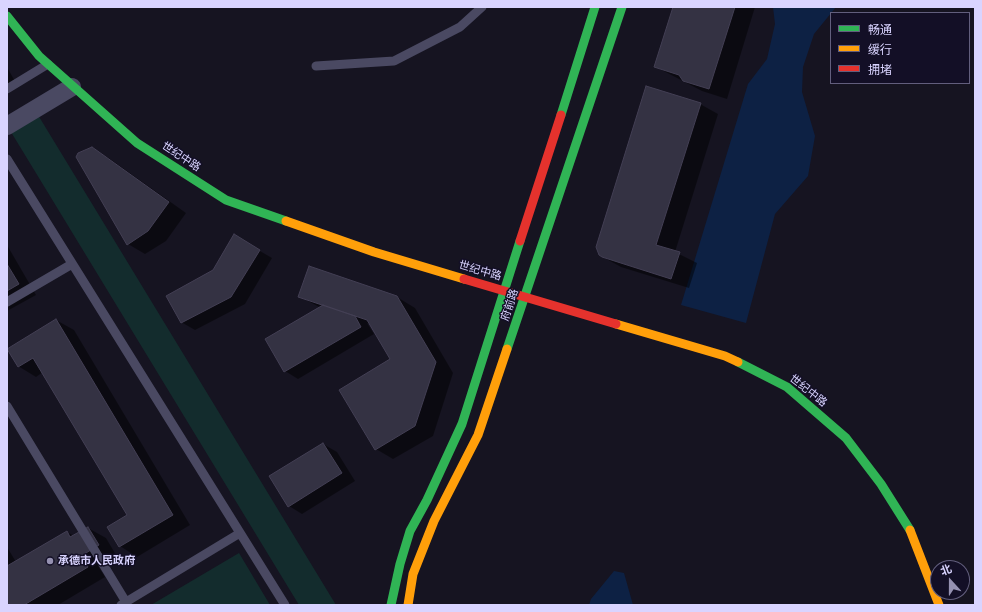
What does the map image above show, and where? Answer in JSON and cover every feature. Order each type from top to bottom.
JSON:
[{"type":"main road","name":"府前路","points":[[391,605],[400,564],[410,531],[428,500],[462,424],[595,7]]},
{"type":"main road","name":"府前路","points":[[408,605],[414,574],[434,521],[478,435],[622,7]]},
{"type":"main road","name":"世纪中路","points":[[7,16],[48,64],[72,87],[137,143],[226,200],[374,252],[726,356],[787,387],[846,438],[881,484],[913,535],[939,605]]},
{"type":"street","points":[[7,126],[72,87]]},
{"type":"lane","points":[[316,66],[394,61],[460,28],[482,7]]},
{"type":"lane","points":[[7,89],[48,64]]},
{"type":"lane","points":[[7,159],[285,605]]},
{"type":"lane","points":[[7,302],[72,264]]},
{"type":"lane","points":[[7,406],[123,604],[240,533]]},
{"type":"green space","points":[[38,115],[336,605],[299,605],[11,132]]},
{"type":"green space","points":[[239,553],[270,605],[151,605]]},
{"type":"water","points":[[773,7],[836,7],[832,12],[830,12],[830,14],[814,34],[803,67],[802,92],[815,136],[808,176],[775,214],[746,323],[681,305],[748,84],[767,59],[775,24]]},
{"type":"water","points":[[614,571],[624,573],[633,605],[589,605],[591,599]]},
{"type":"building","points":[[673,7],[735,7],[709,89],[683,81],[679,75],[654,67]]},
{"type":"building","points":[[646,86],[701,103],[656,245],[680,252],[671,279],[602,257],[599,255],[596,247]]},
{"type":"building","points":[[92,147],[169,202],[148,231],[127,245],[76,157],[78,153]]},
{"type":"building","points":[[234,234],[260,250],[231,297],[181,323],[166,296],[213,270]]},
{"type":"building","points":[[7,264],[19,284],[7,291]]},
{"type":"building","points":[[309,266],[397,296],[436,362],[415,426],[375,450],[339,390],[390,359],[367,320],[298,297]]},
{"type":"building","points":[[323,305],[355,316],[361,327],[284,372],[265,339]]},
{"type":"building","points":[[56,319],[173,515],[119,547],[107,527],[127,515],[33,358],[18,367],[7,349]]},
{"type":"building","points":[[323,443],[342,473],[288,507],[269,476]]},
{"type":"building","name":"承德市人民政府","points":[[88,527],[99,545],[81,556],[88,567],[24,605],[7,605],[7,566],[67,531],[70,537]]},
{"type":"traffic: fast","points":[[561,115],[595,7]]},
{"type":"traffic: fast","points":[[507,349],[622,7]]},
{"type":"traffic: fast","points":[[7,16],[39,56],[137,143],[226,200],[286,221]]},
{"type":"traffic: fast","points":[[391,605],[400,564],[410,531],[427,500],[462,424],[520,241]]},
{"type":"traffic: fast","points":[[738,362],[787,387],[846,438],[881,484],[910,530]]},
{"type":"traffic: slow","points":[[286,221],[374,252],[464,279]]},
{"type":"traffic: slow","points":[[616,324],[725,356],[738,362]]},
{"type":"traffic: slow","points":[[408,605],[413,574],[434,521],[478,435],[507,349]]},
{"type":"traffic: slow","points":[[910,530],[939,605]]},
{"type":"traffic: jam","points":[[520,241],[561,115]]},
{"type":"traffic: jam","points":[[464,279],[616,324]]},
{"type":"place","name":"承德市人民政府","points":[[50,561]]}]
